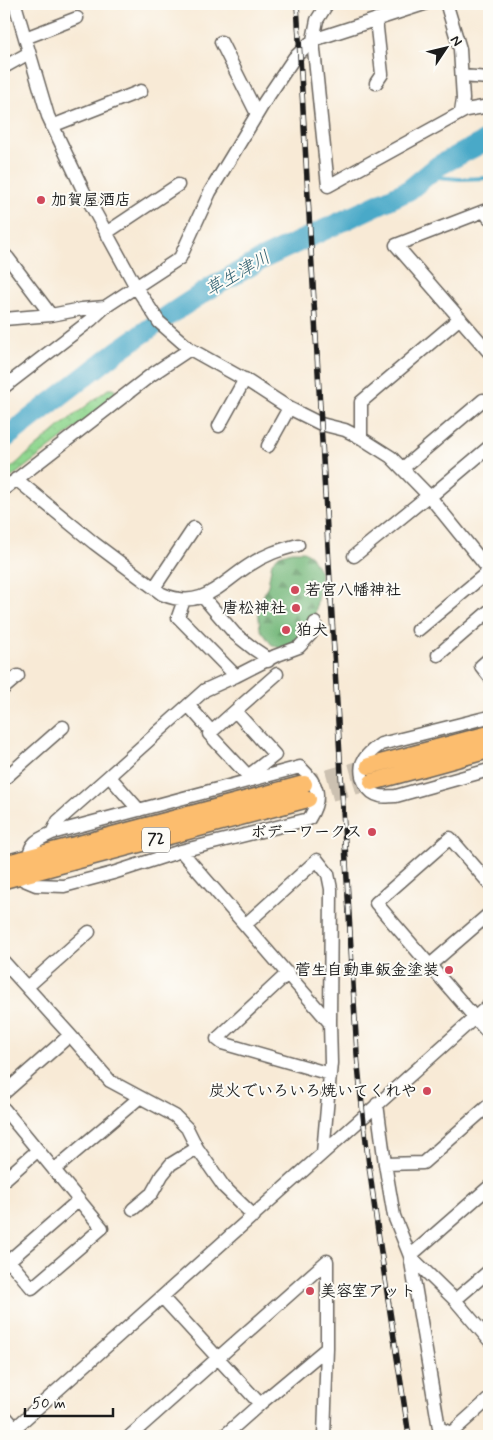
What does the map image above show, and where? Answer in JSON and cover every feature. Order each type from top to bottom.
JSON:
[{"type":"main road","points":[[489,734],[371,774],[489,750]]},
{"type":"main road","name":"72","points":[[4,864],[306,792],[4,880]]},
{"type":"street","points":[[15,4],[52,126],[106,233],[138,290],[159,322],[187,346],[245,379],[289,408],[321,424],[345,430],[391,457],[429,496],[489,571],[418,630]]},
{"type":"street","points":[[327,4],[317,20],[313,40],[328,186],[466,110],[489,106]]},
{"type":"street","points":[[4,387],[105,307],[138,290],[180,258],[210,192],[256,114],[290,62],[313,40],[424,4]]},
{"type":"street","points":[[448,4],[460,49],[462,112]]},
{"type":"street","points":[[25,38],[77,18]]},
{"type":"street","points":[[376,19],[382,74],[376,83]]},
{"type":"street","points":[[222,42],[256,114]]},
{"type":"street","points":[[4,67],[29,53]]},
{"type":"street","points":[[462,76],[489,78]]},
{"type":"street","points":[[52,126],[141,91]]},
{"type":"street","points":[[106,233],[178,185]]},
{"type":"street","points":[[489,218],[484,211],[396,245],[489,352]]},
{"type":"street","points":[[4,254],[50,315]]},
{"type":"street","points":[[4,319],[105,307]]},
{"type":"street","points":[[361,438],[361,402],[460,318]]},
{"type":"street","points":[[4,489],[187,346]]},
{"type":"street","points":[[219,426],[245,379]]},
{"type":"street","points":[[403,468],[483,400]]},
{"type":"street","points":[[268,446],[289,408]]},
{"type":"street","points":[[354,556],[489,446]]},
{"type":"street","points":[[16,479],[93,542],[162,594],[175,600],[203,597],[272,552],[298,545]]},
{"type":"street","points":[[154,588],[194,528]]},
{"type":"street","points":[[203,597],[235,634],[264,655],[268,661]]},
{"type":"street","points":[[184,600],[178,617],[236,676]]},
{"type":"street","points":[[438,655],[489,611]]},
{"type":"street","points":[[52,833],[58,821],[205,690],[275,656],[299,647],[311,634],[315,623]]},
{"type":"street","points":[[489,659],[481,666],[489,676]]},
{"type":"street","points":[[250,778],[209,734],[277,674]]},
{"type":"street","points":[[4,688],[18,676]]},
{"type":"street","points":[[188,705],[211,731]]},
{"type":"street","points":[[235,710],[275,755],[250,778]]},
{"type":"street","points":[[489,716],[381,744],[370,752],[362,763],[361,772],[368,789],[377,796],[387,797],[489,770]]},
{"type":"street","points":[[4,780],[63,727]]},
{"type":"street","points":[[20,876],[24,880],[36,885],[64,886],[113,873],[181,851],[309,819],[317,798],[316,785],[300,767],[250,778],[52,833],[34,843],[30,849],[29,857]]},
{"type":"street","points":[[108,776],[139,810]]},
{"type":"street","points":[[487,877],[450,838],[376,903],[489,1034]]},
{"type":"street","points":[[181,851],[330,1022]]},
{"type":"street","points":[[245,925],[317,860],[328,874],[331,889],[330,1074],[323,1153]]},
{"type":"street","points":[[430,965],[489,914]]},
{"type":"street","points":[[27,987],[89,932]]},
{"type":"street","points":[[4,962],[110,1082],[175,1116],[188,1128],[198,1148],[224,1187],[254,1216]]},
{"type":"street","points":[[288,973],[216,1039],[222,1043],[330,1074]]},
{"type":"street","points":[[4,1416],[14,1434],[162,1297],[489,1005]]},
{"type":"street","points":[[4,1093],[70,1035]]},
{"type":"street","points":[[54,1170],[139,1098]]},
{"type":"street","points":[[377,1104],[394,1216],[410,1256],[439,1428],[451,1433],[489,1399]]},
{"type":"street","points":[[385,1164],[423,1163],[489,1105]]},
{"type":"street","points":[[4,1109],[37,1151],[54,1170],[79,1200],[102,1228],[32,1288],[6,1263],[79,1200]]},
{"type":"street","points":[[133,1209],[152,1193],[171,1164],[198,1148]]},
{"type":"street","points":[[4,1180],[37,1151]]},
{"type":"street","points":[[410,1256],[489,1187]]},
{"type":"street","points":[[410,1256],[455,1300],[489,1340]]},
{"type":"street","points":[[130,1436],[327,1261],[324,1436]]},
{"type":"street","points":[[455,1300],[489,1271]]},
{"type":"street","points":[[162,1297],[260,1404]]},
{"type":"street","points":[[224,1436],[327,1348]]},
{"type":"green space","points":[[108,389],[114,389],[117,396],[4,483],[4,474],[59,427]]},
{"type":"green space","points":[[291,551],[304,551],[311,556],[321,574],[315,615],[297,642],[285,651],[271,644],[260,629],[258,608],[268,585],[272,562],[279,555]]},
{"type":"waterway","name":"草生津川","points":[[4,439],[119,350],[209,289],[264,258],[409,190],[438,166],[489,139]]},
{"type":"waterway","points":[[426,176],[459,179],[489,178]]},
{"type":"tunnel","points":[[304,784],[369,766]]},
{"type":"tunnel","points":[[308,799],[372,782]]},
{"type":"railway","points":[[297,4],[357,1054],[373,1198],[409,1436]]},
{"type":"place","name":"加賀屋酒店","points":[[41,200]]},
{"type":"place","name":"若宮八幡神社","points":[[295,590]]},
{"type":"place","name":"唐松神社","points":[[296,608]]},
{"type":"place","name":"狛犬","points":[[286,630]]},
{"type":"place","name":"ボデーワークス","points":[[372,832]]},
{"type":"place","name":"菅生自動車鈑金塗装","points":[[449,970]]},
{"type":"place","name":"炭火でいろいろ焼いてくれや","points":[[427,1091]]},
{"type":"place","name":"美容室アット","points":[[310,1291]]}]
